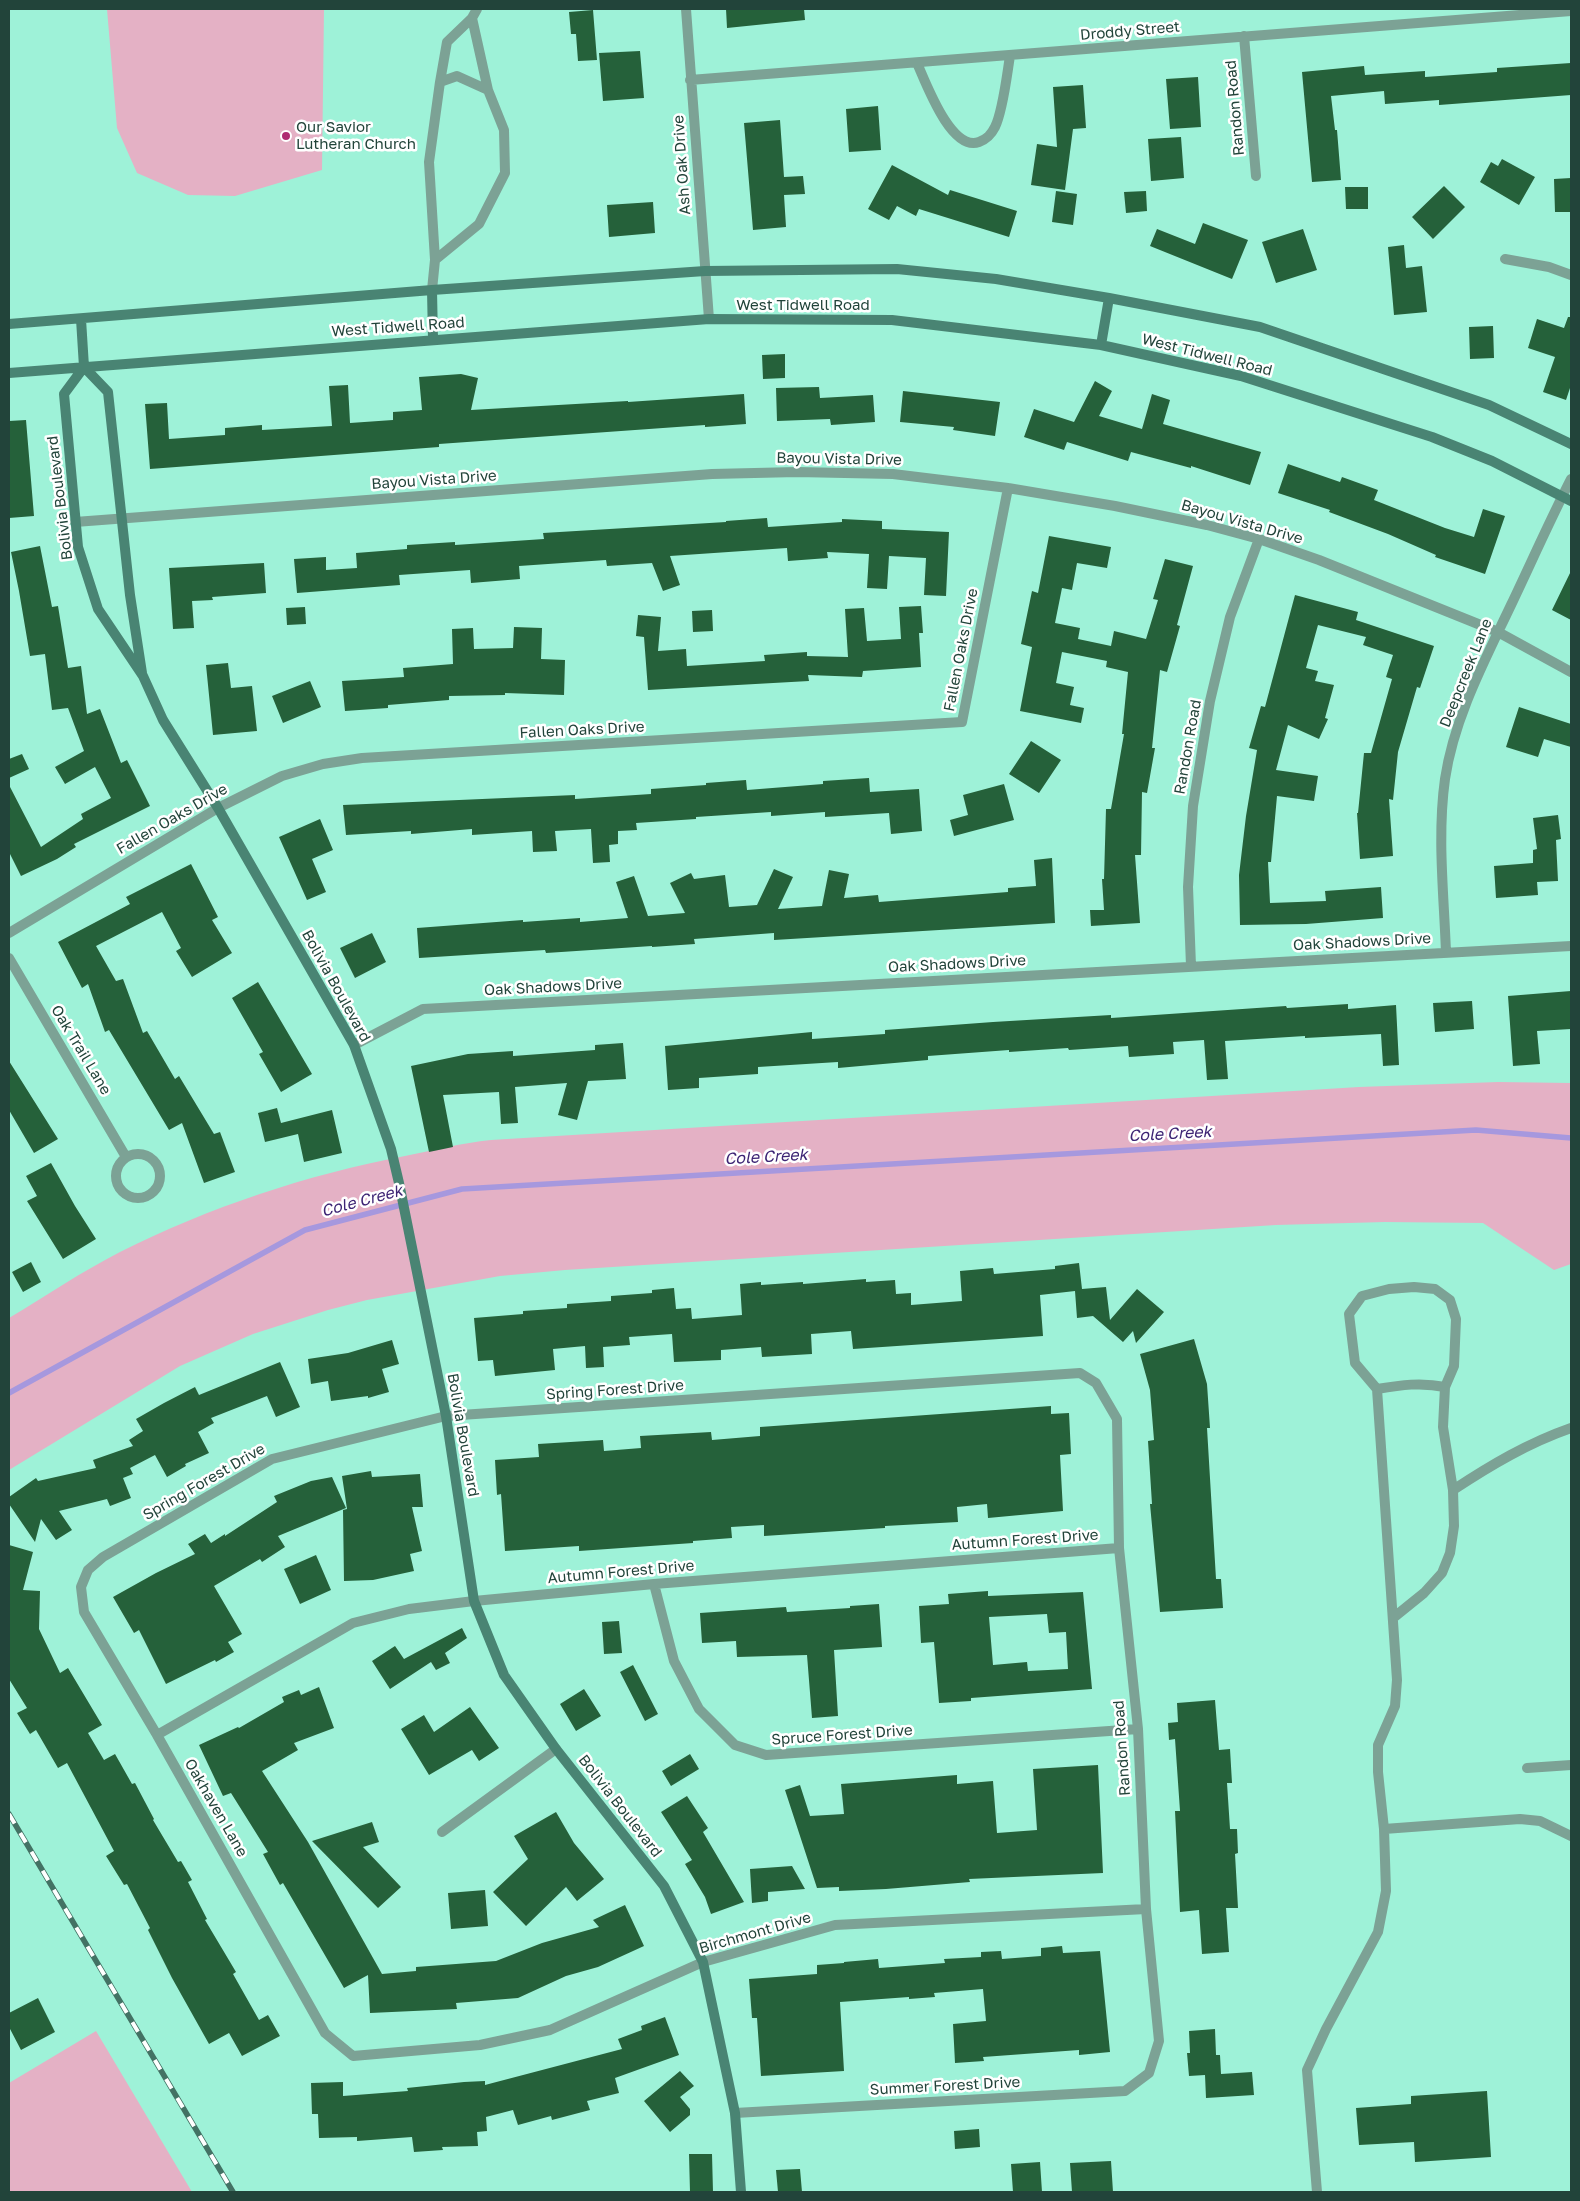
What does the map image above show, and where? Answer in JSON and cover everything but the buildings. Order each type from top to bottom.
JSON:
[{"type":"main road","points":[[9,324],[432,290],[705,271],[897,269],[996,279],[1109,298],[1260,328],[1488,405],[1571,444]]},
{"type":"main road","points":[[432,290],[433,340]]},
{"type":"main road","points":[[1100,345],[1109,298]]},
{"type":"main road","points":[[81,319],[84,367]]},
{"type":"main road","name":"West Tidwell Road","points":[[9,373],[709,319],[892,320],[1100,345],[1241,376],[1432,438],[1492,461],[1567,499]]},
{"type":"main road","name":"Bolivia Boulevard","points":[[142,676],[130,596],[108,392],[84,367],[64,394],[78,547],[98,609],[142,676],[163,720],[218,808],[354,1045],[391,1149],[399,1183],[446,1416],[474,1600],[504,1675],[556,1749],[664,1886],[703,1962],[736,2113],[741,2192]]},
{"type":"street","name":"Ash Oak Drive","points":[[686,9],[709,319]]},
{"type":"street","name":"Droddy Street","points":[[690,80],[1571,11]]},
{"type":"street","points":[[432,290],[435,260],[429,162],[440,82],[447,42],[474,13]]},
{"type":"street","points":[[435,260],[479,224],[504,173],[504,130],[488,90],[474,13]]},
{"type":"street","name":"Randon Road","points":[[1244,36],[1256,176]]},
{"type":"street","points":[[917,63],[933,101],[949,127],[962,141],[976,143],[988,139],[996,125],[1010,56]]},
{"type":"street","points":[[440,82],[458,76],[488,90]]},
{"type":"street","points":[[1505,259],[1549,267],[1571,275]]},
{"type":"street","name":"Bayou Vista Drive","points":[[75,522],[712,474],[797,472],[893,474],[1008,488],[1207,525],[1259,539],[1319,560],[1498,632],[1571,672]]},
{"type":"street","name":"Deepcreek Lane","points":[[1446,953],[1441,823],[1445,777],[1470,695],[1498,632],[1567,499],[1571,479]]},
{"type":"street","name":"Fallen Oaks Drive","points":[[9,933],[218,808],[282,776],[323,764],[362,758],[962,722],[1008,488]]},
{"type":"street","name":"Randon Road","points":[[1191,966],[1188,887],[1194,797],[1210,701],[1230,617],[1259,539]]},
{"type":"street","name":"Oak Shadows Drive","points":[[354,1045],[423,1009],[1571,946]]},
{"type":"street","name":"Oak Trail Lane","points":[[9,958],[126,1157]]},
{"type":"street","points":[[134,1154],[143,1154],[151,1158],[157,1165],[160,1173],[159,1181],[149,1195],[141,1198],[132,1197],[124,1194],[118,1187],[116,1170],[120,1162],[126,1157],[134,1154]]},
{"type":"street","points":[[1317,2192],[1307,2070],[1326,2029],[1378,1932],[1386,1891],[1378,1745],[1394,1706],[1397,1680],[1377,1389],[1354,1363],[1349,1314],[1362,1296],[1388,1289],[1414,1287],[1435,1289],[1450,1300],[1456,1319],[1454,1366],[1445,1387],[1443,1427],[1453,1490],[1454,1526],[1450,1553],[1442,1573],[1424,1593],[1393,1618]]},
{"type":"street","name":"Spring Forest Drive","points":[[120,1548],[272,1459],[446,1416],[1080,1373],[1096,1384],[1117,1419]]},
{"type":"street","points":[[1377,1389],[1409,1384],[1430,1384],[1445,1387]]},
{"type":"street","name":"Randon Road","points":[[1117,1419],[1119,1548],[1138,1729],[1146,1909],[1159,2041],[1149,2073]]},
{"type":"street","points":[[1453,1490],[1493,1464],[1544,1437],[1571,1428]]},
{"type":"street","name":"Oakhaven Lane","points":[[120,1548],[103,1557],[88,1570],[81,1587],[84,1612],[157,1734],[326,2033],[353,2056],[386,2053]]},
{"type":"street","name":"Autumn Forest Drive","points":[[157,1734],[353,1623],[409,1609],[474,1600],[654,1584],[1119,1548]]},
{"type":"street","name":"Spruce Forest Drive","points":[[654,1584],[674,1661],[699,1709],[735,1745],[766,1755],[1138,1729]]},
{"type":"street","points":[[442,1832],[556,1749]]},
{"type":"street","points":[[1527,1768],[1571,1765]]},
{"type":"street","points":[[1384,1828],[1520,1819],[1540,1821],[1571,1836]]},
{"type":"street","name":"Birchmont Drive","points":[[386,2053],[480,2045],[550,2030],[703,1962],[835,1925],[1146,1909]]},
{"type":"street","name":"Summer Forest Drive","points":[[736,2113],[1125,2091],[1149,2073]]},
{"type":"shaded area","points":[[107,9],[324,9],[322,170],[235,196],[188,195],[137,173],[117,128]]},
{"type":"shaded area","points":[[1498,1082],[1571,1083],[1571,1264],[1554,1270],[1483,1223],[1385,1222],[1276,1225],[565,1270],[500,1276],[367,1300],[328,1310],[253,1334],[180,1366],[9,1470],[9,1318],[91,1268],[154,1236],[259,1194],[331,1173],[448,1147],[491,1140],[1359,1087]]},
{"type":"shaded area","points":[[96,2031],[192,2192],[9,2192],[9,2083]]},
{"type":"waterway","name":"Cole Creek","points":[[9,1393],[305,1230],[462,1189],[1476,1130],[1571,1138]]},
{"type":"railway","points":[[9,1814],[233,2192]]},
{"type":"place","name":"Our Savior Lutheran Church","points":[[286,136]]}]
